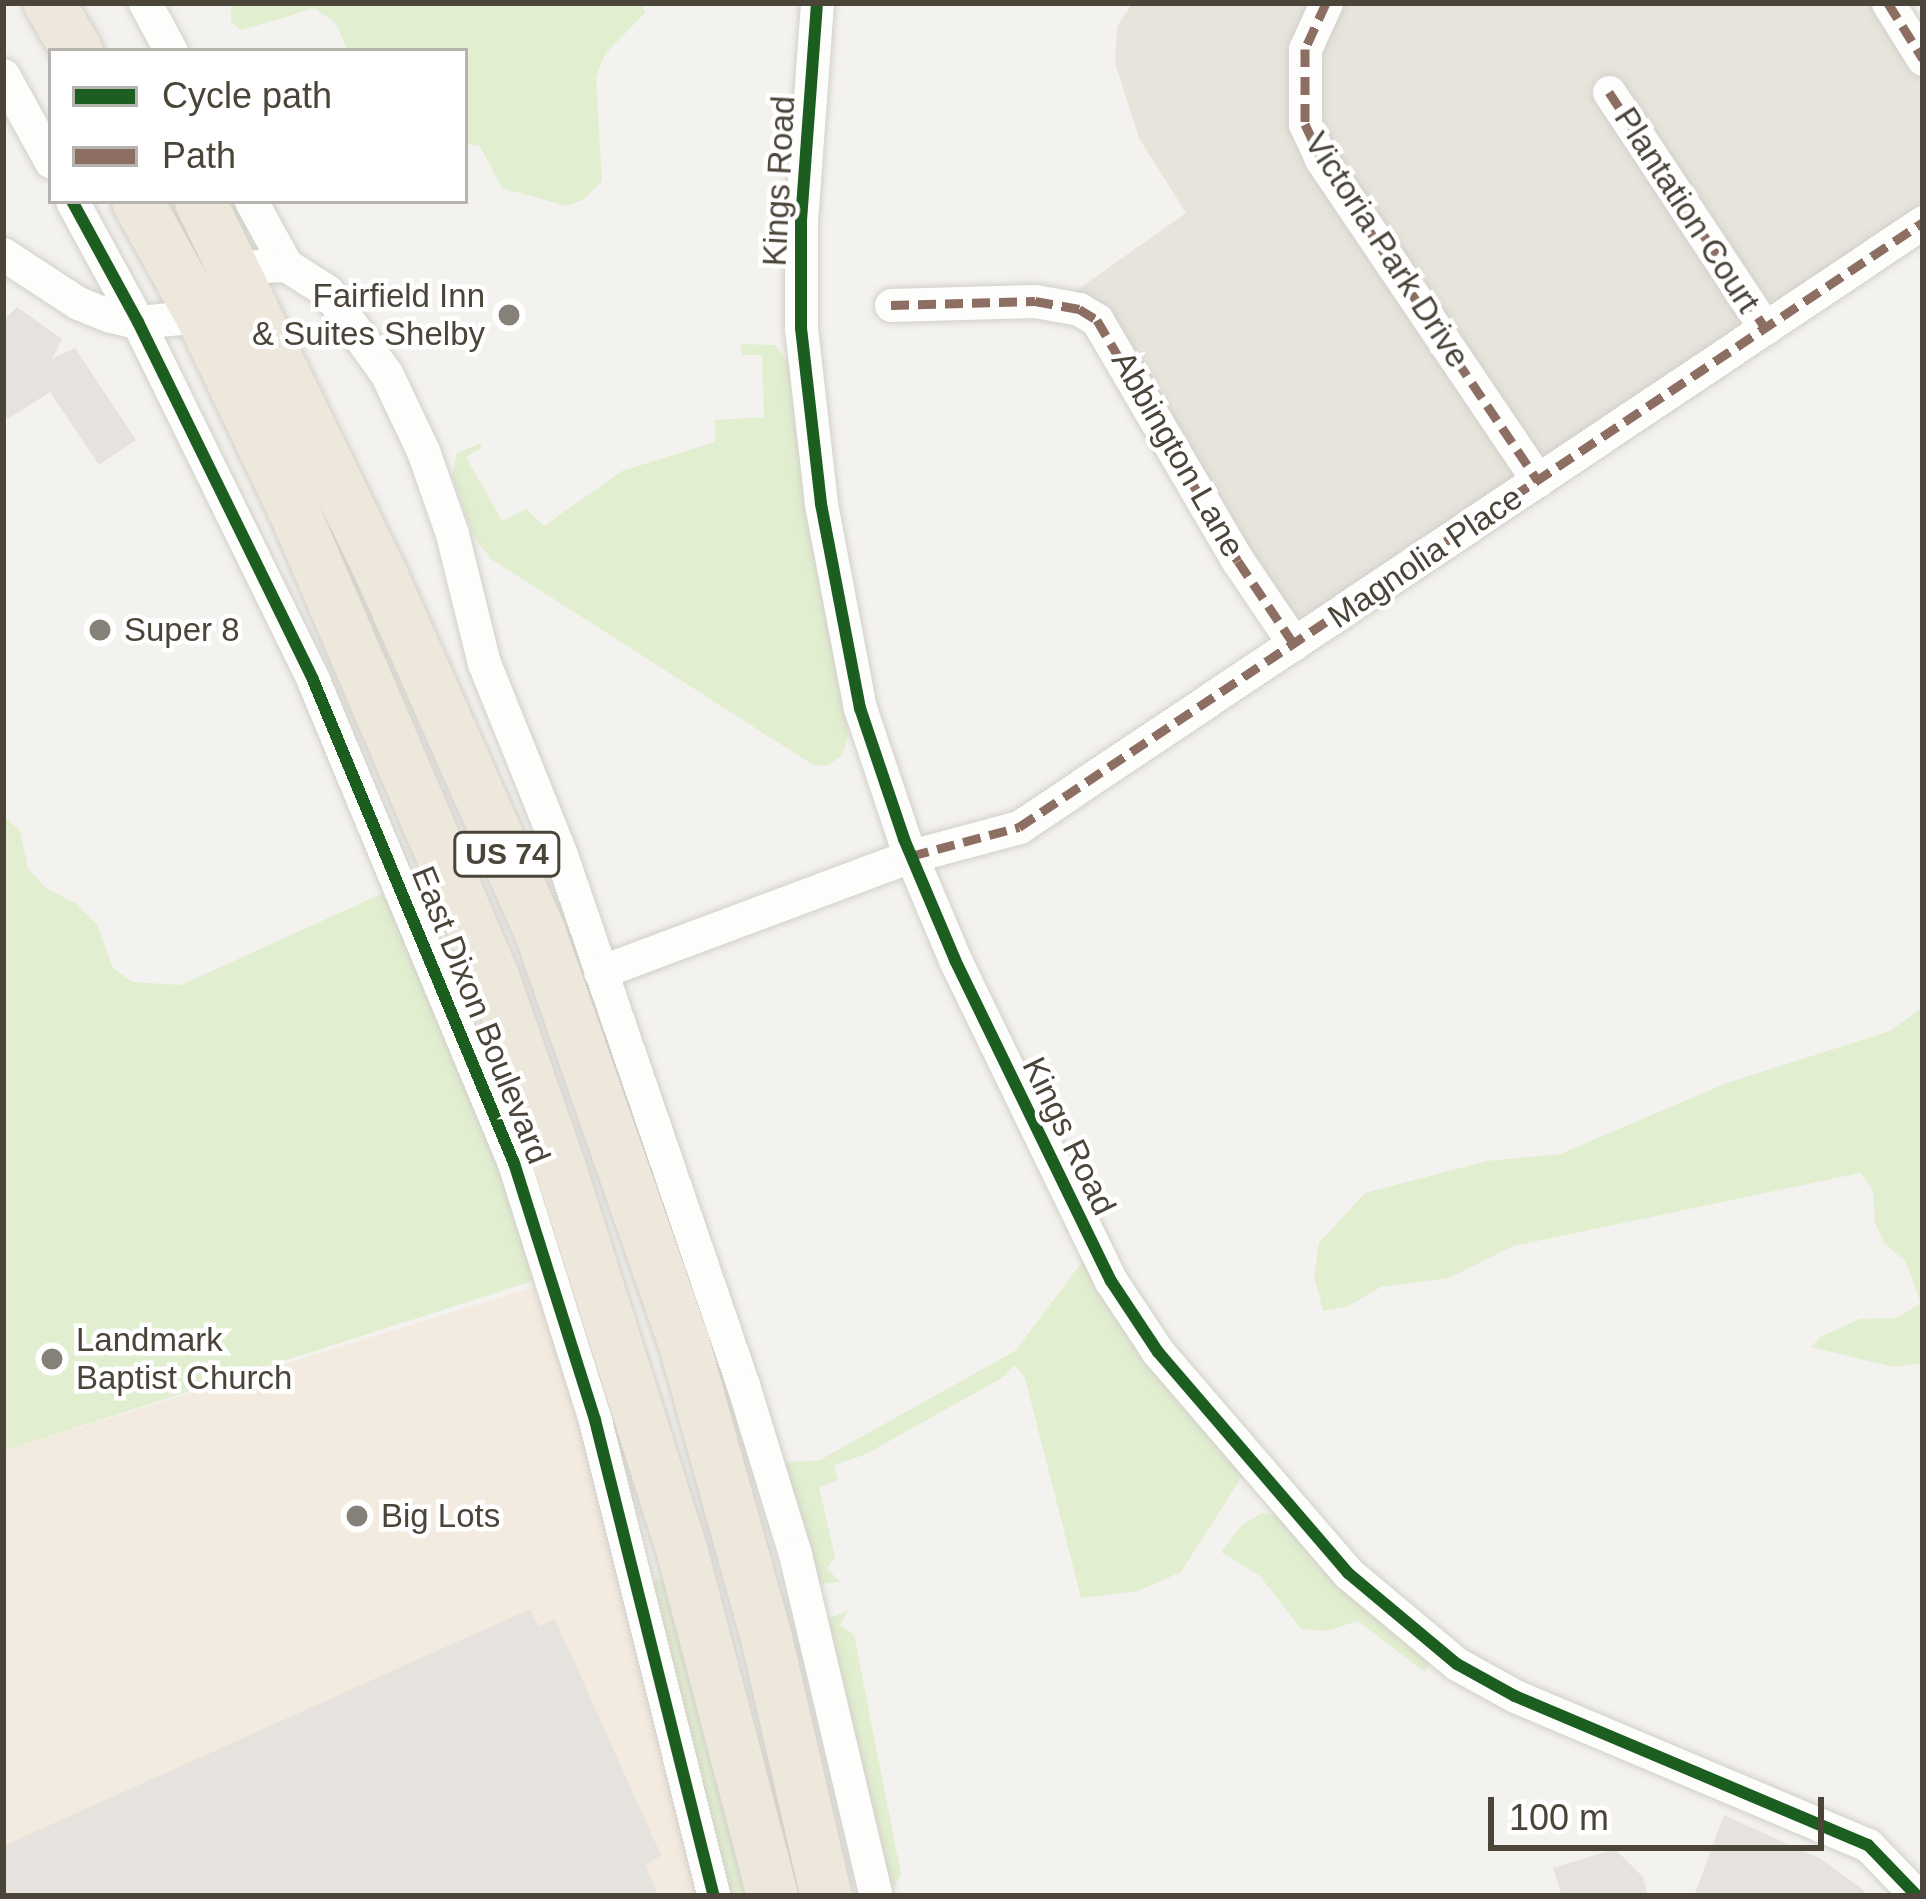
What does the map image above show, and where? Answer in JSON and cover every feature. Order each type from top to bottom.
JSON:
[{"type":"highway","points":[[27,3],[52,48]]},
{"type":"highway","points":[[49,3],[75,48]]},
{"type":"highway","points":[[90,3],[114,48]]},
{"type":"highway","name":"East Dixon Boulevard","points":[[139,204],[201,316],[362,662],[493,976],[560,1167],[682,1552],[772,1896]]},
{"type":"highway","points":[[163,204],[197,261],[213,270],[261,267]]},
{"type":"highway","name":"US 74","points":[[203,204],[261,267],[382,576],[477,782],[592,1076],[789,1631],[826,1896]]},
{"type":"highway","points":[[201,316],[219,316],[236,332],[348,543],[382,576]]},
{"type":"street","points":[[145,3],[169,48]]},
{"type":"street","name":"Kings Road","points":[[818,3],[801,221],[801,328],[809,413],[860,708],[910,856],[1020,1099],[1111,1281],[1158,1352],[1348,1573],[1457,1664],[1515,1696],[1868,1845],[1917,1896]]},
{"type":"street","name":"Victoria Park Drive","points":[[1326,3],[1305,49],[1305,124],[1321,159],[1538,482]]},
{"type":"street","points":[[1888,3],[1923,59]]},
{"type":"street","points":[[3,75],[48,157]]},
{"type":"street","name":"Plantation Court","points":[[1610,92],[1765,328]]},
{"type":"street","name":"East Dixon Boulevard","points":[[74,204],[138,322],[313,680],[464,1032],[547,1265],[632,1566],[713,1896]]},
{"type":"street","points":[[251,204],[261,267],[314,280],[350,317],[386,373],[423,451],[452,534],[484,663],[600,972],[743,1384],[789,1631],[876,1896]]},
{"type":"street","name":"Magnolia Place","points":[[600,972],[910,856],[1019,827],[1923,222]]},
{"type":"street","points":[[3,254],[78,303],[138,322],[201,316]]},
{"type":"street","name":"Abbington Lane","points":[[891,305],[1034,301],[1079,309],[1097,320],[1114,341],[1238,562],[1294,644]]},
{"type":"street","points":[[632,1566],[682,1552]]},
{"type":"street","points":[[1868,1845],[1923,1863]]},
{"type":"shaded area","points":[[1132,3],[1888,3],[1923,59],[1923,222],[1294,644],[1114,341],[1057,304],[1186,213],[1139,138],[1115,63],[1117,27]]},
{"type":"shaded area","points":[[17,307],[62,339],[52,359],[75,348],[136,440],[99,465],[50,392],[8,419],[3,412],[3,321]]},
{"type":"shaded area","points":[[534,1287],[548,1299],[703,1896],[3,1896],[3,1451]]},
{"type":"shaded area","points":[[530,1609],[539,1626],[555,1619],[661,1855],[646,1865],[657,1894],[3,1896],[3,1846]]},
{"type":"shaded area","points":[[1724,1815],[1821,1859],[1865,1891],[1862,1896],[1694,1896]]},
{"type":"shaded area","points":[[1615,1849],[1643,1877],[1648,1896],[1562,1896],[1553,1868]]},
{"type":"green space","points":[[231,3],[641,3],[645,13],[605,54],[596,77],[602,181],[583,200],[566,206],[502,188],[480,146],[468,144],[468,48],[347,48],[336,24],[315,8],[241,30],[231,21]]},
{"type":"green space","points":[[740,344],[775,345],[790,366],[848,735],[843,754],[829,765],[815,766],[491,559],[474,537],[452,476],[457,453],[481,443],[481,448],[466,457],[502,521],[526,509],[544,526],[622,471],[715,442],[715,420],[764,417],[762,355],[742,355]]},
{"type":"green space","points":[[3,815],[20,831],[28,868],[46,888],[75,903],[97,924],[113,968],[132,982],[181,985],[401,885],[551,1275],[3,1451]]},
{"type":"green space","points":[[1923,1007],[1923,1363],[1894,1367],[1811,1347],[1820,1337],[1860,1319],[1897,1318],[1921,1303],[1906,1262],[1885,1244],[1875,1223],[1873,1190],[1860,1173],[1513,1246],[1449,1278],[1381,1287],[1348,1306],[1323,1311],[1314,1276],[1319,1243],[1365,1193],[1487,1161],[1560,1154],[1727,1083],[1890,1031]]},
{"type":"green space","points":[[1085,1258],[1243,1475],[1181,1572],[1138,1591],[1081,1598],[1025,1378],[1015,1365],[1000,1379],[866,1454],[834,1465],[838,1480],[819,1487],[835,1557],[827,1568],[840,1582],[818,1584],[779,1463],[820,1460],[1015,1351]]},
{"type":"green space","points":[[1262,1513],[1280,1516],[1431,1664],[1424,1672],[1358,1621],[1326,1631],[1301,1629],[1260,1576],[1221,1552],[1242,1525]]},
{"type":"green space","points":[[657,1578],[671,1583],[757,1896],[723,1896],[650,1586]]},
{"type":"green space","points":[[849,1610],[840,1625],[854,1635],[901,1874],[895,1886],[887,1883],[824,1620]]},
{"type":"marked path","points":[[1326,3],[1305,49],[1305,124],[1321,159],[1538,481]]},
{"type":"marked path","points":[[1888,3],[1923,59]]},
{"type":"marked path","points":[[1609,92],[1765,328]]},
{"type":"marked path","points":[[911,856],[1019,827],[1923,222]]},
{"type":"marked path","points":[[891,305],[1035,301],[1079,309],[1097,320],[1238,561],[1294,644]]},
{"type":"cycle path","points":[[817,3],[801,221],[801,328],[821,504],[860,708],[904,839],[955,960],[1111,1281],[1158,1352],[1348,1573],[1457,1664],[1515,1696],[1868,1845],[1917,1896]]},
{"type":"cycle path","points":[[74,204],[138,322],[313,680],[514,1163],[595,1420],[714,1896]]},
{"type":"place","name":"Fairfield Inn & Suites Shelby","points":[[509,315]]},
{"type":"place","name":"Super 8","points":[[100,630]]},
{"type":"place","name":"Landmark Baptist Church","points":[[52,1359]]},
{"type":"place","name":"Big Lots","points":[[357,1516]]}]
